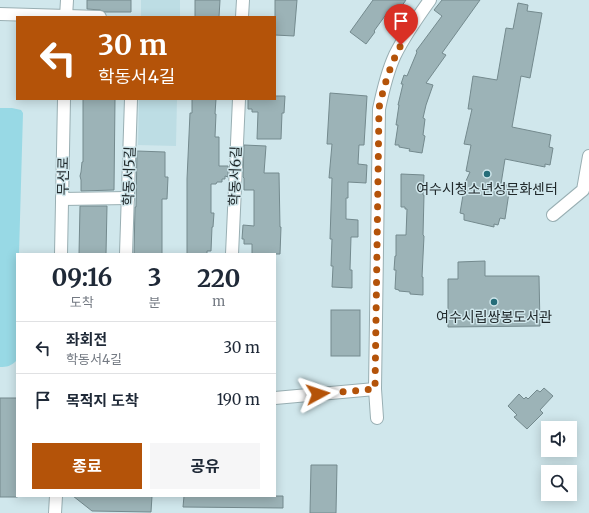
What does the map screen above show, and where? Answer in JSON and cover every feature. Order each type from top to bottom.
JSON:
[{"type":"street","points":[[0,14],[66,16],[67,0]]},
{"type":"street","points":[[242,16],[243,0]]},
{"type":"street","points":[[377,418],[375,389],[379,108],[386,80],[395,56],[406,34],[430,0]]},
{"type":"street","name":"무선로","points":[[61,253],[64,100]]},
{"type":"street","name":"학동서5길","points":[[126,253],[131,100]]},
{"type":"street","name":"학동서6길","points":[[232,253],[239,100]]},
{"type":"street","points":[[553,215],[583,190],[589,156]]},
{"type":"street","points":[[62,199],[128,198]]},
{"type":"street","points":[[276,398],[375,389]]},
{"type":"street","points":[[55,513],[56,497]]},
{"type":"shaded area","points":[[141,0],[180,0],[180,16],[141,16]]},
{"type":"shaded area","points":[[139,100],[177,100],[176,146],[138,145]]},
{"type":"shaded area","points":[[0,108],[12,108],[21,110],[23,113],[19,253],[16,253],[16,361],[9,366],[0,367]]},
{"type":"building","points":[[87,0],[131,0],[131,12],[105,12],[87,9]]},
{"type":"building","points":[[195,0],[220,0],[219,16],[195,16]]},
{"type":"building","points":[[275,0],[297,0],[294,36],[276,35]]},
{"type":"building","points":[[373,0],[406,0],[396,14],[390,9],[366,44],[350,32]]},
{"type":"building","points":[[442,0],[480,0],[442,53],[446,55],[426,83],[433,85],[423,118],[425,119],[423,135],[425,136],[422,153],[409,151],[410,149],[395,145],[398,125],[396,125],[398,105],[403,84],[401,84],[404,75],[407,76],[417,52],[416,51],[442,16],[434,10]]},
{"type":"building","points":[[518,3],[528,5],[527,11],[542,13],[530,78],[521,76],[512,127],[551,135],[549,147],[553,148],[550,165],[545,164],[545,167],[505,159],[501,184],[510,186],[505,219],[500,218],[498,225],[494,224],[494,227],[464,220],[464,214],[460,213],[465,183],[470,172],[466,171],[471,145],[464,144],[472,109],[468,109],[473,76],[497,80],[506,28],[513,29]]},
{"type":"building","points":[[330,93],[367,96],[364,145],[359,145],[358,164],[367,165],[366,183],[348,182],[348,198],[346,198],[346,219],[358,220],[358,237],[351,237],[350,270],[352,270],[352,288],[332,287],[332,239],[330,239],[332,178],[329,178],[332,144],[327,144]]},
{"type":"building","points":[[276,96],[285,96],[284,113],[282,113],[281,139],[257,139],[258,112],[252,112],[252,109],[248,109],[248,100],[276,100]]},
{"type":"building","points":[[83,100],[115,100],[114,190],[81,191],[80,176],[83,162]]},
{"type":"building","points":[[192,100],[216,100],[215,137],[219,137],[219,166],[228,166],[228,177],[225,176],[225,179],[222,179],[222,182],[211,184],[211,213],[214,213],[211,251],[207,251],[207,253],[187,253],[187,179],[190,113],[192,113]]},
{"type":"building","points":[[244,145],[266,146],[264,173],[279,173],[281,227],[280,254],[252,253],[252,244],[244,244],[244,239],[242,239],[243,225],[254,226],[254,190],[244,190]]},
{"type":"building","points":[[137,151],[165,152],[165,177],[168,177],[167,199],[162,199],[162,253],[134,253]]},
{"type":"building","points":[[401,174],[424,175],[423,295],[410,294],[410,292],[395,289],[396,270],[394,270],[396,235],[406,235],[407,209],[405,209],[405,207],[401,207]]},
{"type":"building","points":[[80,206],[107,206],[106,253],[79,253]]},
{"type":"building","name":"여수시립쌍봉도서관","points":[[485,261],[485,276],[539,276],[540,326],[448,327],[448,279],[458,279],[458,262]]},
{"type":"building","points":[[331,310],[360,310],[360,356],[331,356]]},
{"type":"building","points":[[544,388],[553,396],[540,410],[543,413],[527,429],[514,417],[517,415],[508,406],[519,394],[524,399],[526,397],[528,399],[537,390],[540,392]]},
{"type":"building","points":[[0,398],[16,398],[16,497],[0,497]]},
{"type":"building","points":[[311,465],[337,465],[336,513],[310,513]]},
{"type":"building","points":[[283,496],[283,508],[183,507],[184,497]]},
{"type":"building","points":[[74,497],[152,497],[151,512],[92,511]]},
{"type":"place","name":"여수시청소년성문화센터","points":[[487,174]]},
{"type":"place","name":"여수시립쌍봉도서관","points":[[494,302]]},
{"type":"route","points":[[318,394],[375,389],[379,108],[386,80],[401,45]]}]
